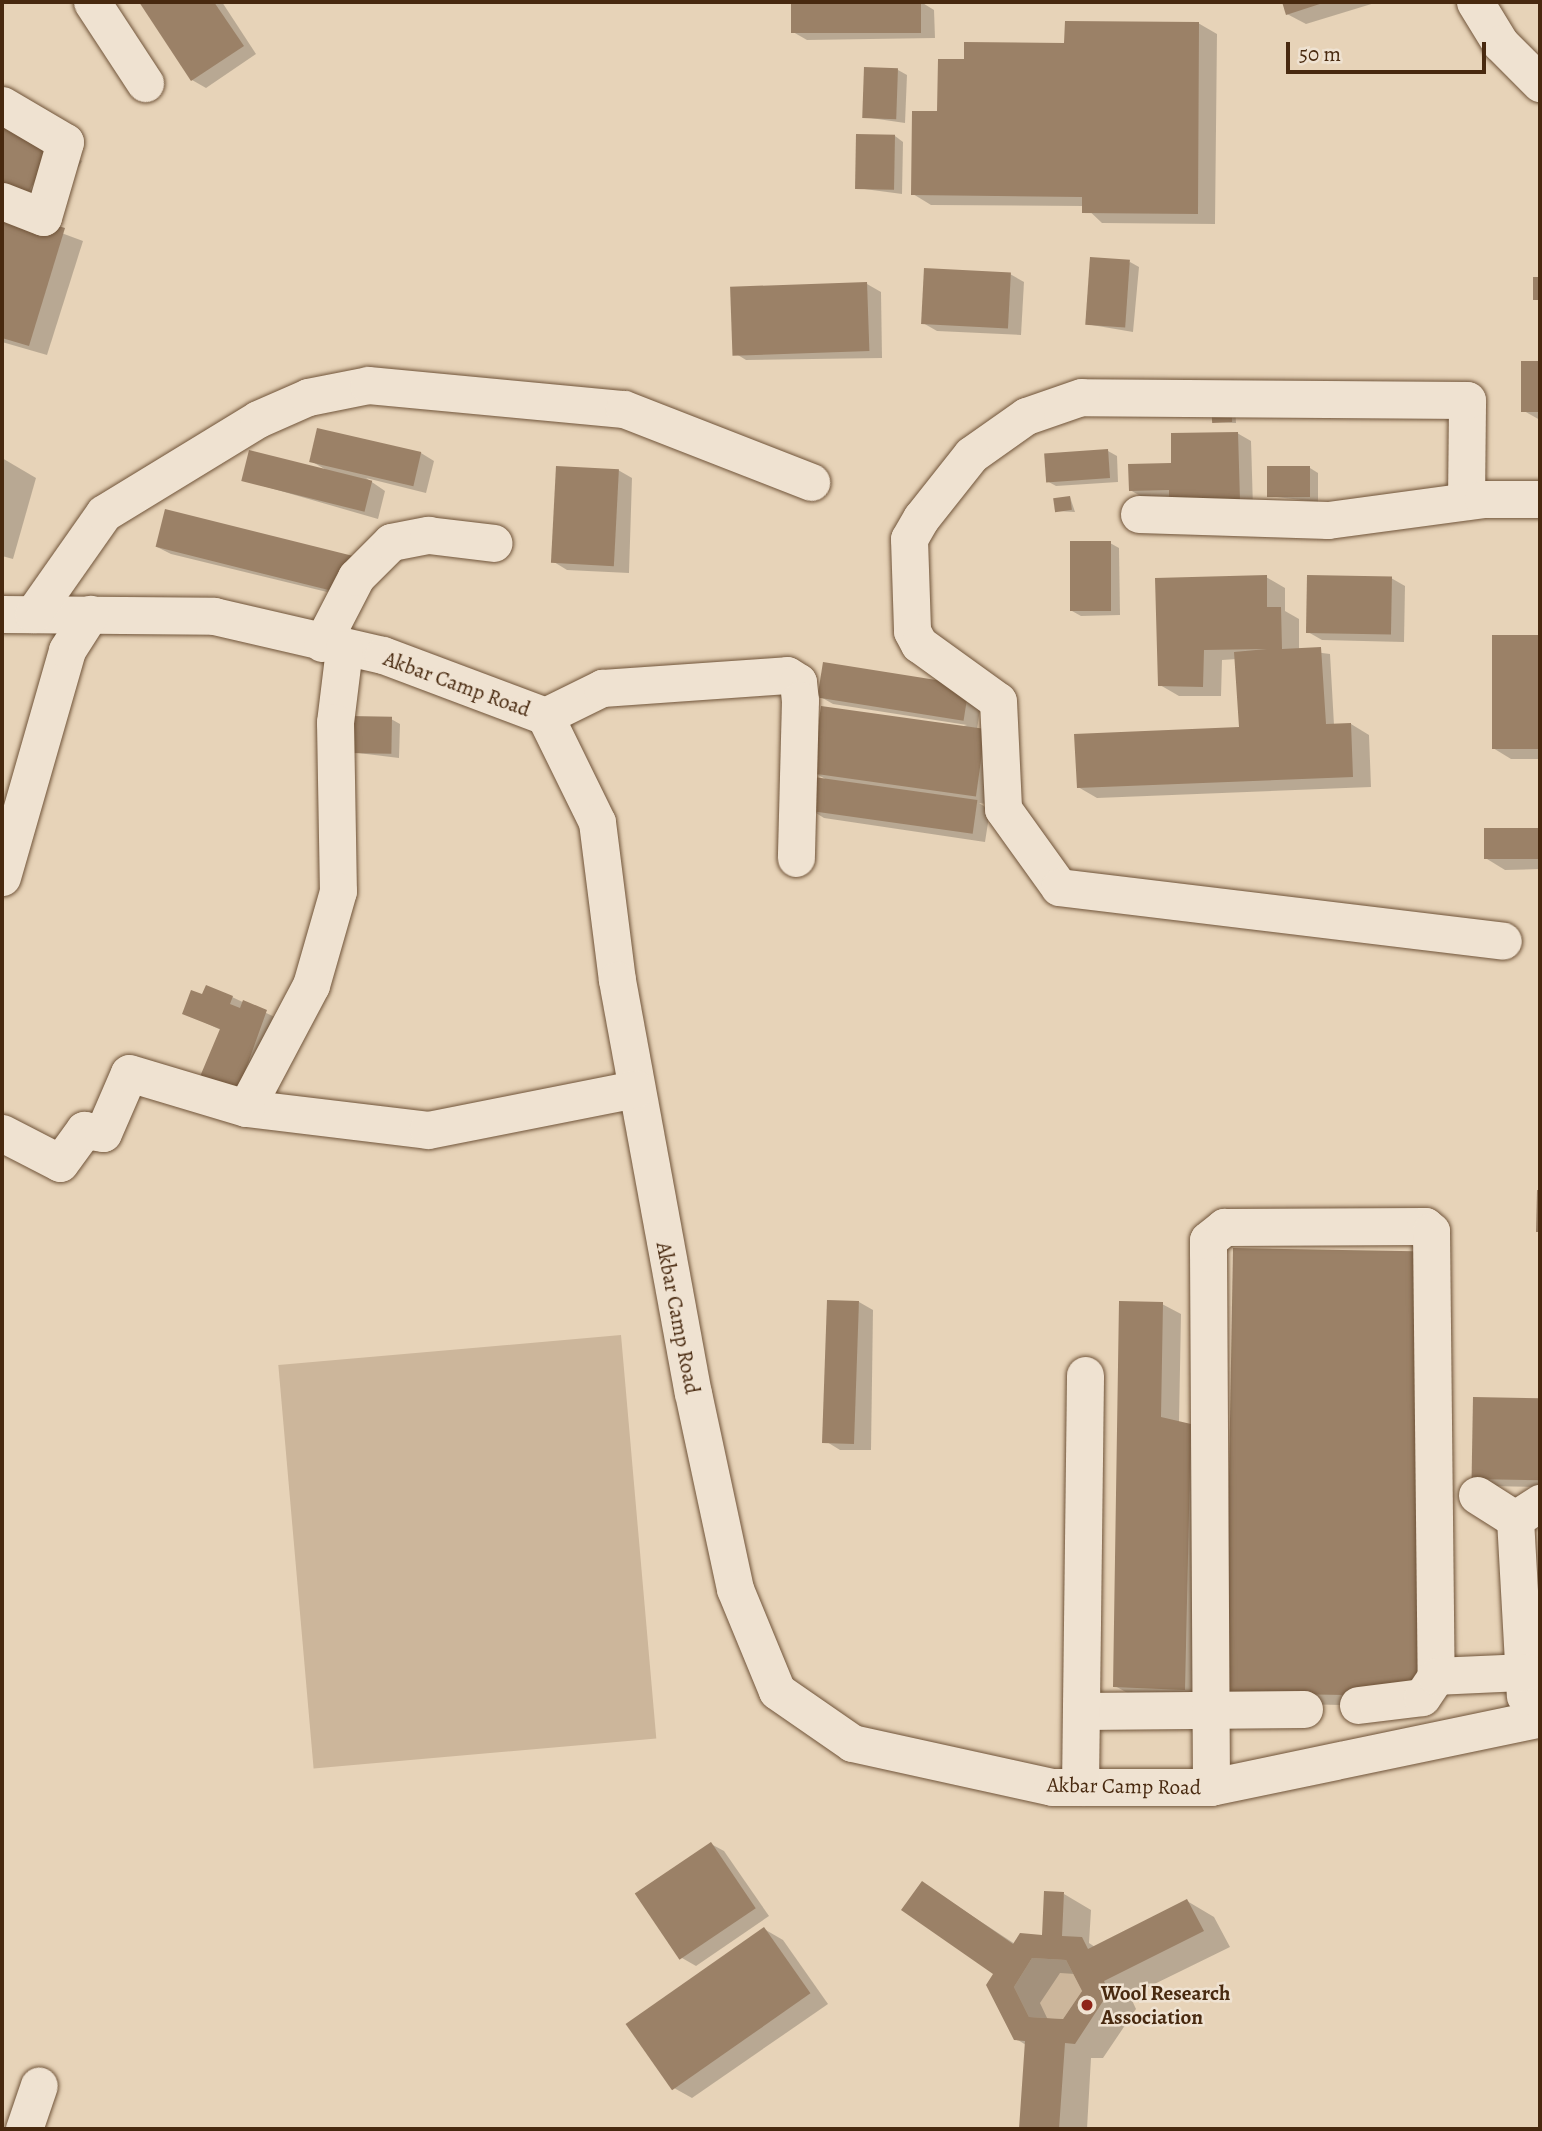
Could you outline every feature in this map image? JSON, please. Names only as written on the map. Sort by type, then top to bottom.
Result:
[{"type":"street","points":[[92,2],[145,83]]},
{"type":"street","points":[[1475,2],[1500,43],[1540,83]]},
{"type":"street","points":[[2,105],[65,142],[43,216],[2,201]]},
{"type":"street","points":[[18,614],[104,513],[258,419],[308,397],[368,385],[624,408],[811,482]]},
{"type":"street","points":[[1466,501],[1467,400],[1081,397],[1026,416],[971,455],[921,518],[909,538],[912,631],[919,644],[998,701],[1003,809],[1059,887],[1503,942]]},
{"type":"street","points":[[1139,514],[1328,520],[1466,501],[1540,499]]},
{"type":"street","points":[[246,1108],[311,985],[338,891],[333,646],[356,577],[391,542],[428,535],[494,543]]},
{"type":"street","name":"Akbar Camp Road","points":[[18,614],[214,616],[333,646],[383,655],[545,716],[597,822],[636,1089],[735,1589],[777,1691],[852,1743],[961,1772],[1080,1787],[1211,1787],[1531,1719]]},
{"type":"street","points":[[2,877],[67,650],[90,614]]},
{"type":"street","points":[[545,716],[602,688],[787,675],[798,682],[800,700],[796,858]]},
{"type":"street","points":[[2,1133],[60,1163],[84,1130],[103,1133],[129,1073],[246,1108],[428,1130],[636,1089]]},
{"type":"street","points":[[1211,1787],[1208,1240],[1224,1227],[1425,1226],[1435,1240],[1436,1676],[1422,1697],[1358,1705]]},
{"type":"street","points":[[1080,1787],[1084,1375]]},
{"type":"street","points":[[1477,1495],[1527,1511],[1525,1672],[1531,1719]]},
{"type":"street","points":[[1436,1676],[1525,1672]]},
{"type":"street","points":[[1082,1711],[1210,1712],[1304,1709]]},
{"type":"street","points":[[24,2129],[39,2085]]},
{"type":"shaded area","points":[[621,1335],[656,1738],[314,1768],[278,1365]]},
{"type":"shaded area","points":[[1032,1958],[1066,1960],[1082,1991],[1063,2019],[1029,2017],[1014,1987]]},
{"type":"building","points":[[139,2],[214,2],[244,46],[191,81]]},
{"type":"building","points":[[791,2],[921,2],[921,33],[791,33]]},
{"type":"building","points":[[1282,2],[1326,2],[1286,15]]},
{"type":"building","points":[[1065,21],[1199,22],[1198,214],[1082,213],[1082,197],[911,195],[912,111],[937,111],[938,59],[964,59],[964,42],[1064,43]]},
{"type":"building","points":[[864,67],[898,68],[896,119],[862,118]]},
{"type":"building","points":[[2,112],[57,144],[23,201],[2,189]]},
{"type":"building","points":[[856,134],[895,135],[894,190],[855,189]]},
{"type":"building","points":[[2,209],[65,228],[29,346],[2,338]]},
{"type":"building","points":[[1090,257],[1130,260],[1125,328],[1085,325]]},
{"type":"building","points":[[924,268],[1011,273],[1008,328],[921,324]]},
{"type":"building","points":[[1533,277],[1540,277],[1540,300],[1533,300]]},
{"type":"building","points":[[867,282],[869,351],[732,356],[730,287]]},
{"type":"building","points":[[1521,361],[1540,361],[1540,412],[1521,412]]},
{"type":"building","points":[[1231,400],[1232,422],[1212,423],[1211,401]]},
{"type":"building","points":[[317,428],[421,452],[413,486],[309,462]]},
{"type":"building","points":[[1238,432],[1240,501],[1169,503],[1169,490],[1129,491],[1128,464],[1171,463],[1171,433]]},
{"type":"building","points":[[1108,449],[1110,478],[1046,482],[1044,453]]},
{"type":"building","points":[[249,450],[372,481],[364,512],[241,481]]},
{"type":"building","points":[[556,466],[619,469],[614,566],[551,563]]},
{"type":"building","points":[[1267,466],[1310,466],[1310,497],[1267,497]]},
{"type":"building","points":[[1070,496],[1072,510],[1055,512],[1053,498]]},
{"type":"building","points":[[165,509],[355,556],[346,594],[156,547]]},
{"type":"building","points":[[1070,541],[1111,541],[1111,611],[1070,611]]},
{"type":"building","points":[[1267,575],[1267,607],[1281,607],[1282,649],[1321,647],[1326,724],[1351,723],[1353,777],[1077,788],[1074,734],[1239,727],[1234,652],[1267,649],[1204,650],[1203,687],[1158,686],[1155,578]]},
{"type":"building","points":[[1307,575],[1392,576],[1391,634],[1306,633]]},
{"type":"building","points":[[1492,635],[1540,635],[1540,749],[1492,749]]},
{"type":"building","points":[[823,662],[969,685],[964,721],[817,698]]},
{"type":"building","points":[[821,706],[985,729],[976,796],[812,773]]},
{"type":"building","points":[[349,716],[392,717],[391,754],[348,753]]},
{"type":"building","points":[[814,777],[977,800],[973,834],[809,811]]},
{"type":"building","points":[[1484,828],[1540,828],[1540,859],[1484,859]]},
{"type":"building","points":[[206,985],[233,996],[230,1004],[240,1008],[243,1000],[267,1010],[234,1102],[196,1086],[220,1029],[182,1014],[191,990],[202,994]]},
{"type":"building","points":[[1537,1190],[1540,1190],[1540,1232],[1536,1232]]},
{"type":"building","points":[[1233,1248],[1429,1251],[1421,1696],[1225,1693]]},
{"type":"building","points":[[827,1300],[859,1301],[854,1444],[822,1443]]},
{"type":"building","points":[[1119,1301],[1163,1302],[1161,1417],[1191,1424],[1185,1690],[1113,1687]]},
{"type":"building","points":[[1473,1397],[1540,1398],[1539,1480],[1472,1479]]},
{"type":"building","points":[[711,1842],[756,1908],[679,1960],[635,1893]]},
{"type":"building","name":"Wool Research Association","points":[[922,1881],[1013,1944],[1020,1933],[1042,1935],[1044,1891],[1064,1892],[1062,1936],[1082,1937],[1088,1949],[1187,1899],[1204,1931],[1104,1981],[1109,1992],[1075,2044],[1065,2043],[1059,2129],[1019,2129],[1025,2041],[1014,2040],[986,1985],[993,1974],[901,1910]],"holes":[[[1032,1958],[1066,1960],[1082,1991],[1063,2019],[1029,2017],[1014,1987]]]},
{"type":"building","points":[[764,1927],[810,1993],[672,2090],[626,2024]]},
{"type":"place","name":"Wool Research Association","points":[[1087,2005]]}]
